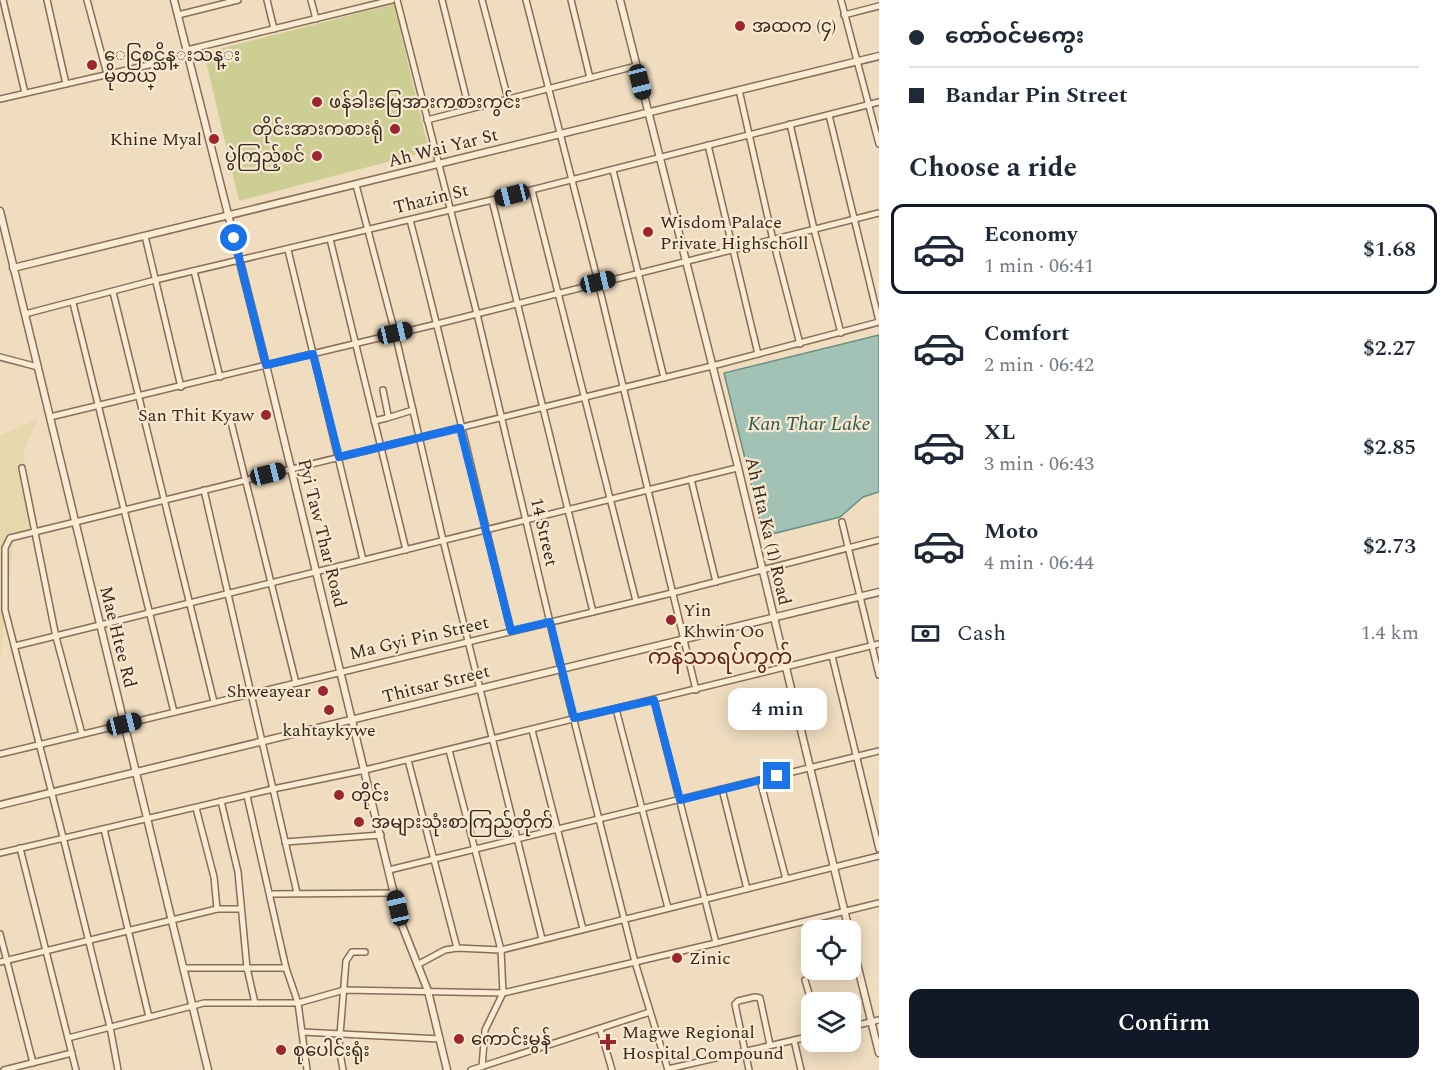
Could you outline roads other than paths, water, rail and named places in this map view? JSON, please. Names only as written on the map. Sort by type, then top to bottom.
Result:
[{"type":"street","points":[[3,0],[25,93]]},
{"type":"street","points":[[47,0],[66,84]]},
{"type":"street","points":[[87,0],[107,74]]},
{"type":"street","name":"Pyi Taw Thar Road","points":[[174,0],[266,365],[394,893],[402,922],[428,991],[447,1070]]},
{"type":"street","points":[[178,15],[238,0]]},
{"type":"street","points":[[267,0],[274,29]]},
{"type":"street","points":[[311,0],[316,19]]},
{"type":"street","points":[[356,0],[358,8]]},
{"type":"street","points":[[0,99],[107,74],[392,0]]},
{"type":"street","name":"14 Street","points":[[398,0],[624,919],[668,1070]]},
{"type":"street","points":[[442,0],[469,109]]},
{"type":"street","points":[[482,0],[508,99]]},
{"type":"street","points":[[526,0],[598,282],[696,690]]},
{"type":"street","points":[[571,0],[590,78]]},
{"type":"street","name":"Ah Hta Ka (1) Road","points":[[620,0],[712,366],[846,920]]},
{"type":"street","points":[[840,0],[879,144]]},
{"type":"street","points":[[844,15],[879,6]]},
{"type":"street","name":"Ah Wai Yar St","points":[[13,268],[879,56]]},
{"type":"street","points":[[428,120],[636,66]]},
{"type":"street","points":[[739,90],[773,240],[800,344]]},
{"type":"street","name":"Thazin St","points":[[25,314],[155,280],[288,250],[613,170],[879,102]]},
{"type":"street","points":[[118,1070],[110,1027],[5,610],[5,548],[10,538],[664,378],[879,322],[829,115]]},
{"type":"street","points":[[790,124],[841,333]]},
{"type":"street","points":[[708,145],[758,354]]},
{"type":"street","points":[[613,170],[664,378]]},
{"type":"street","points":[[356,185],[395,333],[443,540],[542,939]]},
{"type":"street","points":[[531,190],[636,601]]},
{"type":"street","points":[[492,200],[593,612]]},
{"type":"street","name":"Mae Htee Rd","points":[[0,211],[208,1070]]},
{"type":"street","points":[[50,417],[181,387],[879,213]]},
{"type":"street","points":[[410,220],[511,631]]},
{"type":"street","points":[[145,236],[181,387]]},
{"type":"street","points":[[330,239],[406,550]]},
{"type":"street","points":[[288,250],[363,560]]},
{"type":"street","points":[[194,271],[220,377]]},
{"type":"street","points":[[113,292],[214,702]]},
{"type":"street","points":[[73,303],[174,712]]},
{"type":"street","points":[[0,357],[38,367]]},
{"type":"street","points":[[383,390],[388,412],[387,418]]},
{"type":"street","points":[[374,421],[413,410]]},
{"type":"street","points":[[231,422],[296,683]]},
{"type":"street","points":[[22,468],[56,637],[82,734]]},
{"type":"street","points":[[15,646],[737,468]]},
{"type":"street","points":[[691,479],[716,582]]},
{"type":"street","points":[[204,490],[297,893]]},
{"type":"street","points":[[842,522],[879,675]]},
{"type":"street","name":"Ma Gyi Pin Street","points":[[0,753],[672,593],[879,540]]},
{"type":"street","name":"Thitsar Street","points":[[0,805],[879,592]]},
{"type":"street","points":[[0,853],[408,760],[879,644]]},
{"type":"street","points":[[832,656],[879,849]]},
{"type":"street","points":[[654,700],[716,943]]},
{"type":"street","points":[[616,709],[668,908]]},
{"type":"street","points":[[532,730],[583,929]]},
{"type":"street","points":[[449,750],[501,950],[503,993],[485,1030],[482,1067]]},
{"type":"street","points":[[389,870],[879,751]]},
{"type":"street","points":[[408,760],[457,948]]},
{"type":"street","points":[[760,780],[786,879]]},
{"type":"street","points":[[722,789],[747,889]]},
{"type":"street","points":[[247,796],[286,968],[298,1003],[307,1070]]},
{"type":"street","points":[[221,801],[238,872],[247,968],[255,1003]]},
{"type":"street","points":[[196,808],[214,877],[217,909]]},
{"type":"street","points":[[104,829],[149,1017]]},
{"type":"street","points":[[285,842],[381,836]]},
{"type":"street","points":[[20,848],[76,1070]]},
{"type":"street","points":[[417,965],[446,950],[457,948],[501,950],[879,856]]},
{"type":"street","points":[[270,894],[394,893]]},
{"type":"street","points":[[68,1038],[204,1002],[298,1003],[344,990],[503,993],[879,903]]},
{"type":"street","points":[[3,961],[217,909],[241,909]]},
{"type":"street","points":[[0,934],[3,961],[33,1063]]},
{"type":"street","points":[[343,1070],[339,1034],[346,961],[352,952],[365,952]]},
{"type":"street","points":[[183,968],[286,968]]},
{"type":"street","points":[[861,978],[879,1053]]},
{"type":"street","points":[[805,980],[808,992]]},
{"type":"street","points":[[749,1070],[735,1004],[738,1001],[760,998],[770,1045]]},
{"type":"street","points":[[471,1070],[650,1012]]},
{"type":"street","points":[[861,1024],[879,1020]]},
{"type":"street","points":[[600,1029],[612,1070]]},
{"type":"street","points":[[302,1032],[440,1039]]},
{"type":"street","points":[[668,1070],[801,1038]]},
{"type":"street","points":[[794,1040],[801,1070]]},
{"type":"street","points":[[4,1070],[72,1053]]},
{"type":"water","name":"Kan Thar Lake","points":[[879,335],[879,492],[863,497],[840,517],[764,536],[724,373]]},
{"type":"place","name":"အထက (၄)","points":[[740,26]]},
{"type":"place","name":"ေငြစင္သိန္းသန္း မိုတယ္","points":[[92,65]]},
{"type":"place","name":"ဖန်ခါးမြေအားကစားကွင်း","points":[[317,102]]},
{"type":"place","name":"တိုင်းအားကစားရုံ","points":[[395,129]]},
{"type":"place","name":"Khine Myal","points":[[214,139]]},
{"type":"place","name":"ပွဲကြည့်စင်","points":[[317,156]]},
{"type":"place","name":"Wisdom Palace Private Highscholl","points":[[648,232]]},
{"type":"place","name":"San Thit Kyaw","points":[[266,415]]},
{"type":"place","name":"Yin Khwin Oo","points":[[671,620]]},
{"type":"place","name":"Shweayear","points":[[323,691]]},
{"type":"place","name":"kahtaykywe","points":[[329,710]]},
{"type":"place","name":"တိုင်း","points":[[339,795]]},
{"type":"place","name":"အများသုံးစာကြည့်တိုက်","points":[[359,822]]},
{"type":"place","name":"Zinic","points":[[677,958]]},
{"type":"place","name":"ကောင်းမွန်","points":[[459,1039]]},
{"type":"place","name":"Magwe Regional Hospital Compound","points":[[608,1042]]},
{"type":"place","name":"စုပေါင်းရုံး","points":[[281,1050]]},
{"type":"district","name":"ကန်သာရပ်ကွက်","points":[[720,658]]}]
